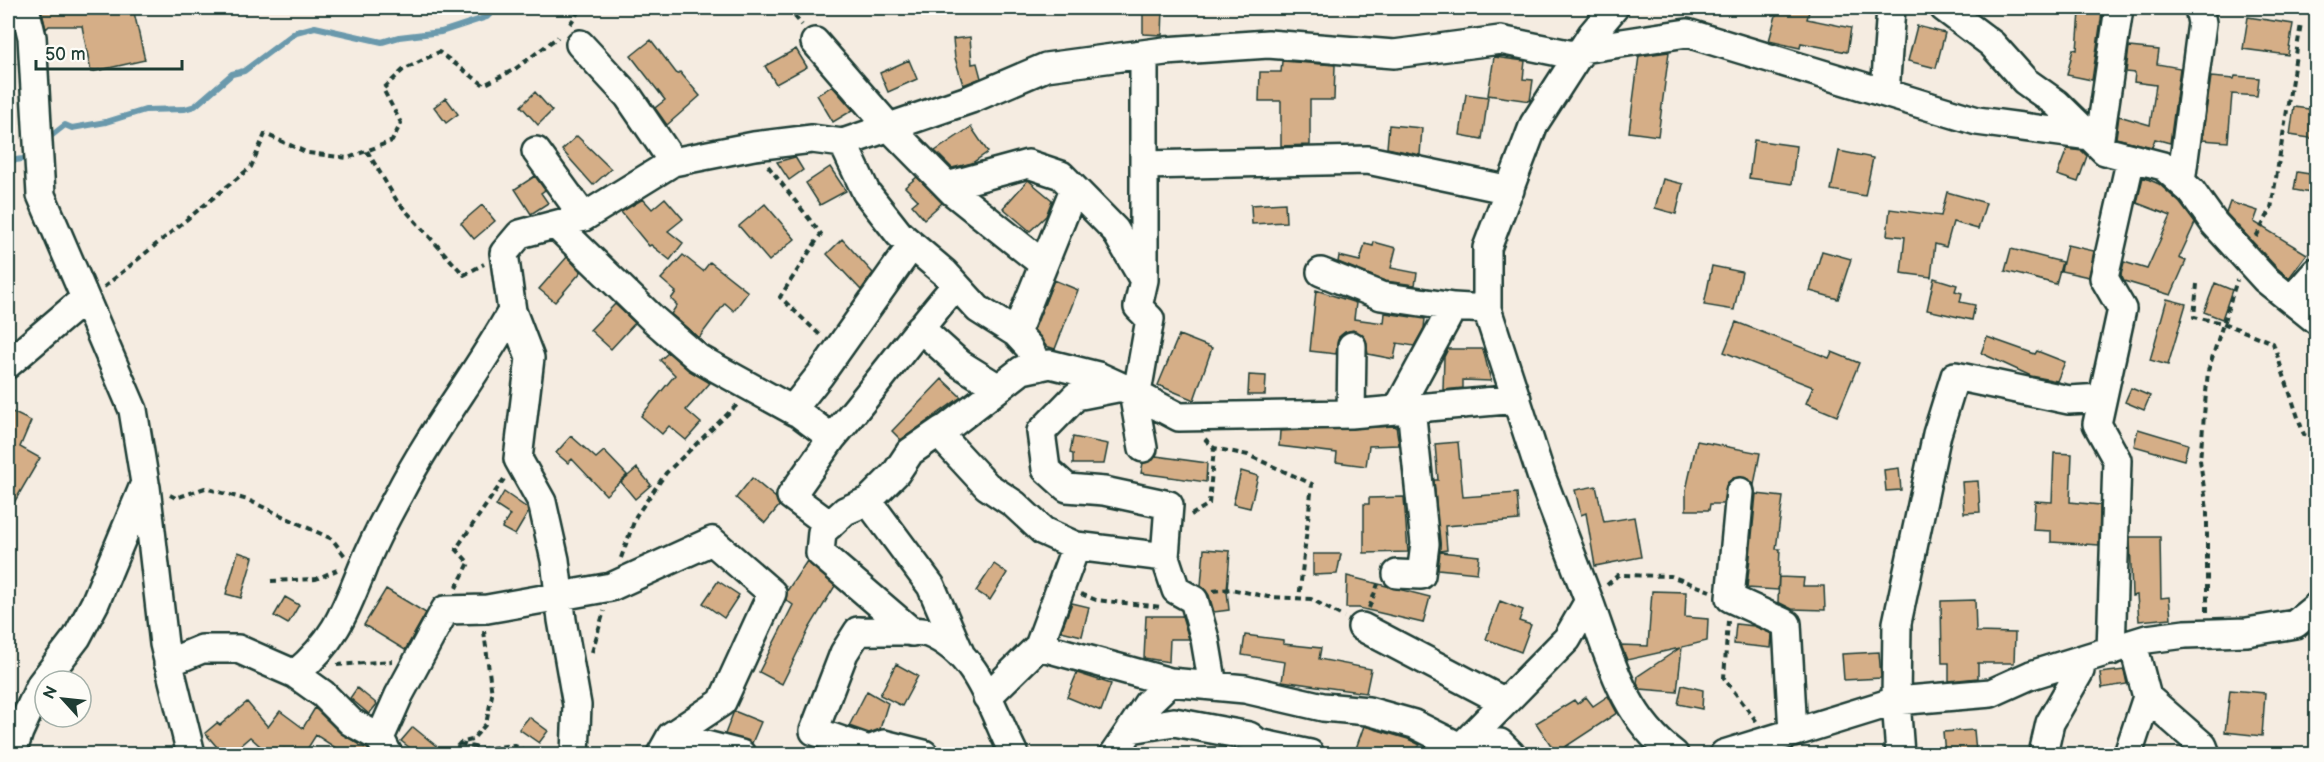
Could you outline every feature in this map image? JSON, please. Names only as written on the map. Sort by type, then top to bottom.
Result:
[{"type":"street","points":[[25,8],[32,37],[41,195],[85,303],[96,319],[133,410],[145,483],[164,644],[191,754]]},
{"type":"street","points":[[1614,8],[1580,52],[1534,124],[1487,248],[1487,309],[1542,478],[1625,701],[1661,745],[1674,754]]},
{"type":"street","points":[[1886,93],[1891,8]]},
{"type":"street","points":[[1944,8],[1992,44],[2025,81],[2056,103],[2105,151],[2163,166],[2181,182],[2265,279],[2316,320]]},
{"type":"street","points":[[2094,140],[2119,8]]},
{"type":"street","points":[[2181,182],[2202,24],[2199,8]]},
{"type":"street","points":[[575,754],[577,705],[555,560],[542,502],[518,459],[530,358],[512,311],[504,253],[520,234],[584,217],[673,162],[754,146],[812,139],[843,143],[970,99],[1046,67],[1144,54],[1268,44],[1394,54],[1500,40],[1580,52],[1687,33],[1977,121],[2094,140]]},
{"type":"street","points":[[815,42],[888,126],[947,186],[1043,264]]},
{"type":"street","points":[[580,45],[628,96],[673,162]]},
{"type":"street","points":[[1143,448],[1129,392],[1150,319],[1138,307],[1144,280],[1144,54]]},
{"type":"street","points":[[843,143],[866,192],[899,234],[956,285],[978,309],[1016,333],[1029,347],[1038,367]]},
{"type":"street","points":[[536,151],[584,217]]},
{"type":"street","points":[[2131,158],[2104,278],[2122,309],[2097,424],[2117,460],[2122,647],[2147,697],[2204,746],[2206,754]]},
{"type":"street","points":[[1144,165],[1368,160],[1510,190]]},
{"type":"street","points":[[947,186],[1028,164],[1061,175],[1115,230],[1144,280]]},
{"type":"street","points":[[1016,333],[1074,189]]},
{"type":"street","points":[[556,225],[653,319],[698,358],[796,412],[832,438]]},
{"type":"street","points":[[796,412],[793,409],[912,245]]},
{"type":"street","points":[[1321,272],[1381,296],[1453,307],[1487,309]]},
{"type":"street","points":[[2291,300],[2316,272]]},
{"type":"street","points":[[830,525],[791,496],[832,438],[956,285]]},
{"type":"street","points":[[8,364],[76,306],[85,303]]},
{"type":"street","points":[[1397,574],[1421,575],[1425,544],[1405,408],[1453,307]]},
{"type":"street","points":[[295,674],[322,658],[348,610],[359,562],[452,404],[490,350],[512,311]]},
{"type":"street","points":[[920,328],[960,363],[997,387]]},
{"type":"street","points":[[1351,414],[1352,346]]},
{"type":"street","points":[[912,632],[820,553],[822,532],[845,511],[868,501],[896,473],[910,452],[972,410],[997,387],[1022,370],[1050,364],[1098,376],[1179,417],[1351,414],[1517,399]]},
{"type":"street","points":[[1900,754],[1896,700],[1897,623],[1937,434],[1955,376],[2069,400],[2102,398]]},
{"type":"street","points":[[1129,392],[1076,396],[1041,432],[1046,470],[1067,488],[1104,491],[1169,505],[1165,557],[1176,590],[1194,600],[1205,639],[1213,686]]},
{"type":"street","points":[[942,430],[939,434],[987,486],[1014,504],[1043,531],[1076,546],[1165,557]]},
{"type":"street","points":[[12,754],[19,732],[42,684],[76,637],[95,603],[145,483]]},
{"type":"street","points":[[1740,492],[1730,598],[1787,624],[1782,737]]},
{"type":"street","points":[[868,501],[931,586],[960,653],[979,676],[1014,754]]},
{"type":"street","points":[[168,663],[202,650],[238,649],[295,674],[331,702],[351,722],[384,746],[399,694],[419,658],[457,610],[559,598],[611,587],[712,541],[772,593],[722,702],[666,745]]},
{"type":"street","points":[[987,697],[1039,646],[1076,546]]},
{"type":"street","points":[[1456,751],[1567,639],[1588,601]]},
{"type":"street","points":[[1724,754],[1896,700],[1991,693],[2031,675],[2122,647],[2166,637],[2247,632],[2295,624],[2316,607]]},
{"type":"street","points":[[1362,627],[1504,702]]},
{"type":"street","points":[[924,754],[885,744],[869,750],[814,731],[843,653],[858,631],[926,632],[960,653]]},
{"type":"street","points":[[1039,646],[1170,682],[1245,689],[1323,707],[1368,711],[1414,724],[1456,751],[1500,743],[1511,754]]},
{"type":"street","points":[[322,658],[331,702]]},
{"type":"street","points":[[2043,754],[2050,723],[2080,671],[2080,660]]},
{"type":"street","points":[[1114,754],[1148,703],[1170,682]]},
{"type":"street","points":[[2128,754],[2147,697]]},
{"type":"street","points":[[1131,729],[1174,722],[1249,736],[1258,743],[1310,754]]},
{"type":"street","points":[[666,745],[741,754]]},
{"type":"path","points":[[85,303],[250,167],[265,134],[308,153],[348,158],[367,151],[392,141],[401,123],[383,88],[404,70],[439,52],[484,85],[515,69],[564,32],[581,8]]},
{"type":"path","points":[[2207,633],[2206,510],[2200,459],[2208,371],[2245,256],[2271,209],[2301,24]]},
{"type":"path","points":[[754,146],[820,234],[780,297],[837,350]]},
{"type":"path","points":[[367,151],[397,201],[464,275],[504,253]]},
{"type":"path","points":[[2197,284],[2194,317],[2223,323],[2273,343],[2304,435],[2316,437]]},
{"type":"path","points":[[589,662],[611,587],[636,516],[666,473],[754,389]]},
{"type":"path","points":[[1179,417],[1214,448],[1248,455],[1312,484],[1299,599]]},
{"type":"path","points":[[1167,529],[1209,504],[1214,448]]},
{"type":"path","points":[[450,754],[460,743],[472,740],[486,724],[492,695],[485,634],[480,618],[457,610],[470,563],[456,549],[518,459]]},
{"type":"path","points":[[145,483],[176,498],[205,488],[248,500],[332,539],[359,562],[316,579],[271,581]]},
{"type":"path","points":[[1061,586],[1096,600],[1155,608],[1194,600],[1202,591],[1231,590],[1268,597],[1311,600],[1362,627],[1379,581],[1397,574]]},
{"type":"path","points":[[1588,601],[1618,575],[1671,576],[1730,598],[1724,678],[1782,737]]},
{"type":"path","points":[[322,658],[419,658]]},
{"type":"path","points":[[460,743],[483,749],[513,745],[534,754]]},
{"type":"building","points":[[133,8],[145,60],[91,72],[82,26],[49,26],[46,29],[41,9]]},
{"type":"building","points":[[1143,8],[1163,8],[1162,35],[1143,34]]},
{"type":"building","points":[[1778,8],[1810,8],[1807,19],[1851,28],[1847,52],[1801,43],[1800,48],[1769,41]]},
{"type":"building","points":[[2080,12],[2102,13],[2092,80],[2067,75],[2073,49],[2077,50]]},
{"type":"building","points":[[2248,17],[2293,24],[2288,55],[2243,49]]},
{"type":"building","points":[[1917,26],[1945,33],[1936,68],[1908,61]]},
{"type":"building","points":[[970,37],[972,64],[977,63],[981,78],[963,85],[955,58],[953,39]]},
{"type":"building","points":[[651,40],[677,74],[680,72],[700,96],[667,125],[655,108],[665,100],[631,56]]},
{"type":"building","points":[[2129,47],[2159,50],[2157,64],[2180,68],[2170,143],[2155,139],[2152,147],[2116,138],[2119,116],[2150,125],[2156,85],[2134,82],[2135,73],[2126,72]]},
{"type":"building","points":[[796,49],[807,67],[776,84],[765,66]]},
{"type":"building","points":[[1669,52],[1658,136],[1629,132],[1639,56]]},
{"type":"building","points":[[1494,57],[1525,61],[1523,79],[1533,80],[1530,101],[1488,95]]},
{"type":"building","points":[[909,60],[917,79],[888,92],[880,73]]},
{"type":"building","points":[[1282,61],[1335,65],[1334,100],[1310,100],[1310,145],[1281,146],[1281,101],[1259,101],[1260,72],[1281,72]]},
{"type":"building","points":[[2235,76],[2259,78],[2257,96],[2232,94],[2228,142],[2202,140],[2211,77],[2234,79]]},
{"type":"building","points":[[832,86],[853,110],[833,122],[817,95]]},
{"type":"building","points":[[535,92],[552,111],[538,125],[521,106]]},
{"type":"building","points":[[1466,94],[1488,97],[1482,139],[1460,135]]},
{"type":"building","points":[[446,98],[458,114],[446,123],[434,107]]},
{"type":"building","points":[[2294,107],[2316,110],[2316,139],[2290,135]]},
{"type":"building","points":[[1389,125],[1422,128],[1420,155],[1387,148]]},
{"type":"building","points":[[971,127],[988,152],[972,163],[952,168],[935,151]]},
{"type":"building","points":[[577,136],[611,169],[593,185],[562,150]]},
{"type":"building","points":[[1754,140],[1796,146],[1792,184],[1749,178]]},
{"type":"building","points":[[2067,149],[2082,151],[2087,156],[2078,182],[2057,175]]},
{"type":"building","points":[[1839,151],[1873,158],[1865,196],[1831,190]]},
{"type":"building","points":[[795,157],[803,170],[789,180],[777,162]]},
{"type":"building","points":[[830,167],[846,191],[820,205],[806,183]]},
{"type":"building","points":[[2297,172],[2316,175],[2316,194],[2294,190]]},
{"type":"building","points":[[535,176],[545,190],[541,193],[548,203],[531,214],[515,189]]},
{"type":"building","points":[[917,177],[942,203],[924,219],[912,205],[918,200],[905,187]]},
{"type":"building","points":[[2143,177],[2159,184],[2180,203],[2195,223],[2179,258],[2186,261],[2171,295],[2124,281],[2121,275],[2124,262],[2147,269],[2171,216],[2137,203]]},
{"type":"building","points":[[1663,179],[1683,184],[1676,214],[1655,208]]},
{"type":"building","points":[[1028,180],[1052,200],[1046,216],[1030,231],[1003,208]]},
{"type":"building","points":[[1947,192],[1986,203],[1978,229],[1953,222],[1946,247],[1935,244],[1931,277],[1901,273],[1905,237],[1887,235],[1890,209],[1941,216]]},
{"type":"building","points":[[665,198],[683,219],[668,231],[683,243],[670,260],[651,245],[649,246],[621,212],[643,199],[652,209]]},
{"type":"building","points":[[2230,202],[2258,211],[2254,222],[2307,254],[2289,278],[2226,213]]},
{"type":"building","points":[[1285,203],[1286,222],[1252,224],[1251,205]]},
{"type":"building","points":[[765,204],[795,239],[769,261],[739,226]]},
{"type":"building","points":[[482,205],[495,221],[474,239],[461,223]]},
{"type":"building","points":[[842,239],[873,273],[861,290],[827,254]]},
{"type":"building","points":[[1374,242],[1396,248],[1391,268],[1417,273],[1415,285],[1385,281],[1338,262],[1339,256],[1360,261],[1365,244],[1373,246]]},
{"type":"building","points":[[2067,245],[2094,251],[2089,277],[2061,271]]},
{"type":"building","points":[[2011,249],[2062,262],[2056,284],[2005,271]]},
{"type":"building","points":[[1822,251],[1851,259],[1838,299],[1810,291]]},
{"type":"building","points":[[683,255],[703,271],[710,262],[748,292],[734,311],[725,303],[699,338],[671,314],[677,305],[671,299],[676,292],[661,279]]},
{"type":"building","points":[[567,257],[581,272],[555,302],[539,289]]},
{"type":"building","points":[[1712,266],[1742,272],[1734,310],[1704,305]]},
{"type":"building","points":[[1934,278],[1957,285],[1955,291],[1962,293],[1960,302],[1975,305],[1972,320],[1927,310]]},
{"type":"building","points":[[1054,280],[1078,290],[1055,349],[1046,346],[1034,330]]},
{"type":"building","points":[[2215,283],[2232,290],[2222,319],[2204,312]]},
{"type":"building","points":[[1316,290],[1356,303],[1354,319],[1384,323],[1385,313],[1425,319],[1424,328],[1414,346],[1397,343],[1394,359],[1368,354],[1365,338],[1353,330],[1339,337],[1336,354],[1310,351]]},
{"type":"building","points":[[2167,299],[2186,304],[2168,365],[2150,360]]},
{"type":"building","points":[[615,304],[635,323],[611,349],[590,330]]},
{"type":"building","points":[[1736,322],[1829,358],[1832,352],[1859,363],[1837,416],[1806,403],[1813,387],[1724,352]]},
{"type":"building","points":[[1179,335],[1212,348],[1194,400],[1158,385]]},
{"type":"building","points":[[1987,337],[2035,354],[2037,351],[2065,362],[2057,381],[2031,376],[1981,353]]},
{"type":"building","points":[[653,339],[688,370],[710,383],[686,410],[701,423],[686,440],[669,426],[662,434],[641,416],[675,375],[660,360],[668,353]]},
{"type":"building","points":[[1448,349],[1483,349],[1491,381],[1463,380],[1463,388],[1443,390],[1444,357]]},
{"type":"building","points":[[1249,375],[1266,376],[1265,395],[1248,395]]},
{"type":"building","points":[[942,379],[961,397],[901,440],[892,431]]},
{"type":"building","points":[[2131,388],[2150,396],[2144,410],[2125,402]]},
{"type":"building","points":[[8,410],[31,421],[20,447],[40,458],[8,513]]},
{"type":"building","points":[[1396,426],[1399,445],[1369,446],[1366,466],[1336,462],[1337,453],[1279,446],[1280,431]]},
{"type":"building","points":[[2138,429],[2188,444],[2184,460],[2134,446]]},
{"type":"building","points":[[571,436],[596,458],[604,451],[627,475],[606,495],[572,459],[568,463],[556,453]]},
{"type":"building","points":[[1073,437],[1108,444],[1104,464],[1073,464],[1073,454],[1070,453]]},
{"type":"building","points":[[1697,441],[1760,453],[1754,485],[1749,479],[1734,478],[1727,483],[1723,504],[1710,504],[1709,510],[1686,510],[1686,490]]},
{"type":"building","points":[[1458,442],[1463,497],[1517,493],[1519,520],[1445,526],[1447,550],[1440,551],[1434,480],[1438,480],[1435,444]]},
{"type":"building","points":[[2054,453],[2072,454],[2070,502],[2100,505],[2099,545],[2051,542],[2051,531],[2033,530],[2035,501],[2052,502]]},
{"type":"building","points":[[1156,456],[1207,463],[1206,482],[1141,473],[1143,463],[1153,460]]},
{"type":"building","points":[[637,468],[651,485],[635,499],[621,482]]},
{"type":"building","points":[[1899,468],[1901,490],[1886,491],[1884,470]]},
{"type":"building","points":[[1241,471],[1258,476],[1250,508],[1233,504]]},
{"type":"building","points":[[752,478],[776,498],[779,506],[765,523],[736,498]]},
{"type":"building","points":[[1978,481],[1980,512],[1964,513],[1962,482]]},
{"type":"building","points":[[1596,486],[1604,522],[1634,517],[1641,557],[1595,566],[1586,513],[1581,515],[1575,490]]},
{"type":"building","points":[[504,492],[527,508],[528,513],[515,535],[502,528],[510,515],[496,506]]},
{"type":"building","points":[[1756,494],[1783,497],[1776,549],[1780,549],[1778,590],[1747,588]]},
{"type":"building","points":[[1404,497],[1408,552],[1364,553],[1364,504],[1369,504],[1369,498]]},
{"type":"building","points":[[2130,537],[2160,537],[2161,598],[2169,597],[2171,618],[2139,621],[2137,595],[2132,596]]},
{"type":"building","points":[[1204,549],[1230,551],[1227,591],[1229,610],[1214,612],[1209,595],[1201,586]]},
{"type":"building","points":[[238,552],[253,557],[241,598],[226,594]]},
{"type":"building","points":[[1440,552],[1479,556],[1477,573],[1438,569]]},
{"type":"building","points":[[1313,554],[1341,554],[1337,574],[1313,575]]},
{"type":"building","points":[[807,561],[835,586],[810,627],[782,684],[759,672],[793,605],[786,600],[787,591]]},
{"type":"building","points":[[994,564],[1007,573],[990,600],[976,591]]},
{"type":"building","points":[[1347,576],[1430,597],[1423,623],[1359,608],[1346,608]]},
{"type":"building","points":[[1779,577],[1804,578],[1803,586],[1824,586],[1825,610],[1792,609],[1778,602]]},
{"type":"building","points":[[718,581],[739,595],[724,618],[703,603]]},
{"type":"building","points":[[386,589],[426,613],[405,650],[364,625]]},
{"type":"building","points":[[1652,591],[1686,592],[1685,617],[1708,619],[1707,641],[1682,647],[1677,692],[1640,689],[1637,683],[1638,676],[1680,648],[1627,660],[1621,645],[1648,646]]},
{"type":"building","points":[[285,597],[299,605],[288,624],[274,616]]},
{"type":"building","points":[[1975,600],[1976,632],[2015,633],[2014,663],[1978,663],[1978,678],[1949,681],[1949,663],[1942,663],[1941,601]]},
{"type":"building","points":[[1500,601],[1523,610],[1519,621],[1531,625],[1521,652],[1486,639]]},
{"type":"building","points":[[1072,603],[1089,607],[1082,636],[1061,631]]},
{"type":"building","points":[[1146,616],[1182,616],[1189,639],[1170,639],[1169,662],[1144,658]]},
{"type":"building","points":[[1736,624],[1754,626],[1772,634],[1771,648],[1734,644]]},
{"type":"building","points":[[1245,635],[1283,640],[1283,644],[1321,648],[1319,659],[1371,669],[1366,693],[1282,681],[1285,662],[1242,655]]},
{"type":"building","points":[[1879,652],[1881,678],[1844,680],[1842,654]]},
{"type":"building","points":[[896,664],[918,676],[902,706],[880,695]]},
{"type":"building","points":[[2124,670],[2127,684],[2102,688],[2100,673]]},
{"type":"building","points":[[1077,673],[1111,684],[1101,711],[1067,697]]},
{"type":"building","points":[[1682,685],[1703,690],[1702,709],[1678,704]]},
{"type":"building","points":[[357,688],[377,704],[369,714],[350,698]]},
{"type":"building","points":[[2230,690],[2265,693],[2262,736],[2225,732]]},
{"type":"building","points":[[867,691],[888,703],[880,729],[869,733],[849,726]]},
{"type":"building","points":[[1608,696],[1617,713],[1556,753],[1536,723],[1574,700],[1577,704],[1586,697],[1593,706]]},
{"type":"building","points":[[247,702],[268,727],[280,711],[303,728],[315,708],[340,733],[368,749],[371,754],[345,754],[316,735],[304,754],[293,754],[284,749],[278,754],[269,754],[250,737],[230,754],[223,754],[205,733],[217,723],[220,725]]},
{"type":"building","points":[[734,711],[761,722],[752,743],[725,734]]},
{"type":"building","points":[[529,717],[548,731],[539,743],[519,729]]},
{"type":"building","points":[[1364,726],[1408,739],[1420,745],[1413,754],[1354,754]]},
{"type":"building","points":[[413,727],[446,754],[418,754],[401,741]]},
{"type":"building","points":[[1974,730],[1976,752],[1945,754],[1943,732]]},
{"type":"waterway","points":[[46,140],[65,125],[72,128],[106,122],[145,110],[185,109],[195,106],[232,74],[244,71],[296,32],[315,27],[382,42],[399,37],[441,32],[487,17],[496,8]]},
{"type":"waterway","points":[[8,161],[23,159],[30,155]]}]
